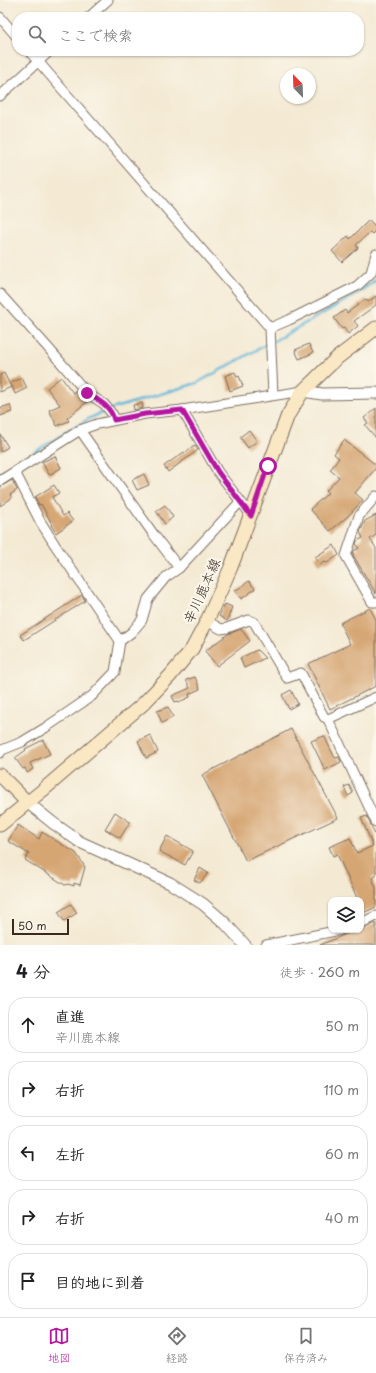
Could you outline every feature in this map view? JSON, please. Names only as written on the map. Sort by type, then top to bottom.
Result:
[{"type":"main road","name":"辛川鹿本線","points":[[0,825],[143,704],[192,650],[207,621],[231,566],[288,416],[303,391],[337,358],[376,328]]},
{"type":"main road","points":[[0,775],[27,802]]},
{"type":"street","points":[[95,12],[108,0]]},
{"type":"street","points":[[0,17],[12,31]]},
{"type":"street","points":[[33,56],[270,328],[273,395]]},
{"type":"street","points":[[0,96],[45,56]]},
{"type":"street","points":[[270,328],[357,286],[371,273],[376,254]]},
{"type":"street","points":[[0,294],[87,393],[104,404],[113,415],[114,420]]},
{"type":"street","points":[[0,481],[80,430],[97,424],[145,414],[182,410],[303,391],[322,394],[376,392]]},
{"type":"street","points":[[182,410],[218,472],[251,516]]},
{"type":"street","points":[[80,430],[179,568]]},
{"type":"street","points":[[0,753],[2,750],[22,742],[45,728],[92,696],[115,672],[120,641],[40,521],[15,472]]},
{"type":"street","points":[[375,604],[346,556],[360,516],[376,496]]},
{"type":"street","points":[[120,641],[132,632],[142,620],[148,599],[166,577],[179,568],[240,502]]},
{"type":"street","points":[[207,621],[221,629],[249,620],[254,622],[287,678],[301,672],[324,717],[328,719],[376,822]]},
{"type":"street","points":[[328,719],[376,697]]},
{"type":"street","points":[[27,802],[52,823],[80,842],[170,883],[203,904],[225,923],[245,945]]},
{"type":"street","points":[[364,922],[376,916]]},
{"type":"street","points":[[266,945],[328,932]]},
{"type":"building","points":[[369,220],[376,227],[376,230],[372,234],[370,232],[356,245],[358,248],[342,262],[332,251],[348,236],[350,239]]},
{"type":"building","points":[[376,296],[376,305],[354,321],[358,326],[348,334],[344,328],[342,329],[334,318],[345,310],[347,313],[366,299],[368,302]]},
{"type":"building","points":[[309,344],[313,353],[299,359],[295,350]]},
{"type":"building","points":[[235,372],[237,377],[239,376],[243,386],[230,391],[225,376]]},
{"type":"building","points":[[4,373],[11,387],[0,392],[0,375]]},
{"type":"building","points":[[61,377],[73,393],[76,390],[88,401],[67,418],[69,421],[57,426],[49,410],[60,405],[47,388]]},
{"type":"building","points":[[22,378],[27,388],[15,394],[11,383]]},
{"type":"building","points":[[142,403],[143,408],[134,410],[133,405]]},
{"type":"building","points":[[10,405],[12,412],[0,416],[0,408]]},
{"type":"building","points":[[376,408],[376,438],[365,425],[368,423],[364,418]]},
{"type":"building","points":[[249,430],[257,441],[248,448],[240,437]]},
{"type":"building","points":[[0,434],[8,447],[0,452]]},
{"type":"building","points":[[344,440],[376,465],[376,468],[355,493],[363,500],[347,517],[330,531],[310,509],[328,493],[326,491],[339,477],[330,470],[339,458],[334,454]]},
{"type":"building","points":[[194,445],[198,450],[168,472],[164,466],[184,452],[185,453]]},
{"type":"building","points":[[55,456],[61,468],[49,475],[42,462]]},
{"type":"building","points":[[144,474],[149,485],[137,490],[132,480]]},
{"type":"building","points":[[12,480],[17,490],[10,495],[12,498],[0,506],[0,487]]},
{"type":"building","points":[[54,485],[59,493],[52,497],[63,516],[67,513],[73,521],[56,533],[41,504],[39,505],[35,497]]},
{"type":"building","points":[[165,505],[173,517],[165,524],[156,511]]},
{"type":"building","points":[[376,515],[376,535],[370,539],[376,548],[376,594],[353,555],[354,551],[359,548],[356,544],[357,541],[363,538],[360,532],[365,521]]},
{"type":"building","points":[[334,545],[339,555],[327,563],[324,562],[320,565],[315,557]]},
{"type":"building","points":[[249,581],[255,589],[241,599],[235,591]]},
{"type":"building","points":[[82,595],[85,601],[24,640],[20,635]]},
{"type":"building","points":[[225,604],[232,607],[227,621],[219,616]]},
{"type":"building","points":[[370,608],[376,620],[376,686],[330,709],[308,664],[350,644],[340,623]]},
{"type":"building","points":[[241,629],[250,641],[217,666],[205,651],[228,634]]},
{"type":"building","points":[[257,650],[265,658],[244,668],[240,658]]},
{"type":"building","points":[[195,677],[200,689],[189,694],[190,697],[179,702],[175,702],[172,696],[190,688],[186,680]]},
{"type":"building","points":[[291,690],[298,704],[289,709],[282,695]]},
{"type":"building","points":[[168,707],[173,717],[162,723],[157,711]]},
{"type":"building","points":[[291,729],[338,818],[246,861],[202,775]]},
{"type":"building","points":[[150,735],[158,752],[146,758],[138,741]]},
{"type":"building","points":[[324,736],[335,758],[339,757],[341,762],[325,770],[311,741]]},
{"type":"building","points":[[43,740],[50,754],[30,763],[33,769],[27,773],[25,768],[23,769],[15,758],[26,750],[25,749]]},
{"type":"building","points":[[349,785],[353,793],[348,796],[344,787]]},
{"type":"building","points":[[115,812],[130,822],[120,838],[105,829]]},
{"type":"building","points":[[367,816],[376,837],[376,876],[372,878],[376,888],[376,907],[364,913],[364,897],[357,897],[337,854],[333,856],[329,847],[350,838],[357,853],[373,846],[361,818]]},
{"type":"building","points":[[18,825],[39,839],[42,832],[76,853],[85,867],[80,885],[74,883],[74,886],[68,884],[65,885],[25,860],[29,854],[8,841]]},
{"type":"building","points":[[167,836],[193,851],[185,865],[159,851]]},
{"type":"building","points":[[200,868],[208,873],[200,883],[194,880]]},
{"type":"building","points":[[71,904],[77,913],[64,921],[58,912]]},
{"type":"building","points":[[376,923],[376,945],[320,945],[349,933],[364,933],[364,929]]},
{"type":"waterway","points":[[274,341],[350,298],[376,280]]},
{"type":"waterway","points":[[0,473],[88,419],[108,410],[197,383],[269,343]]},
{"type":"route","points":[[87,393],[104,404],[113,415],[114,420],[145,414],[182,410],[218,472],[251,516],[268,466]]}]
